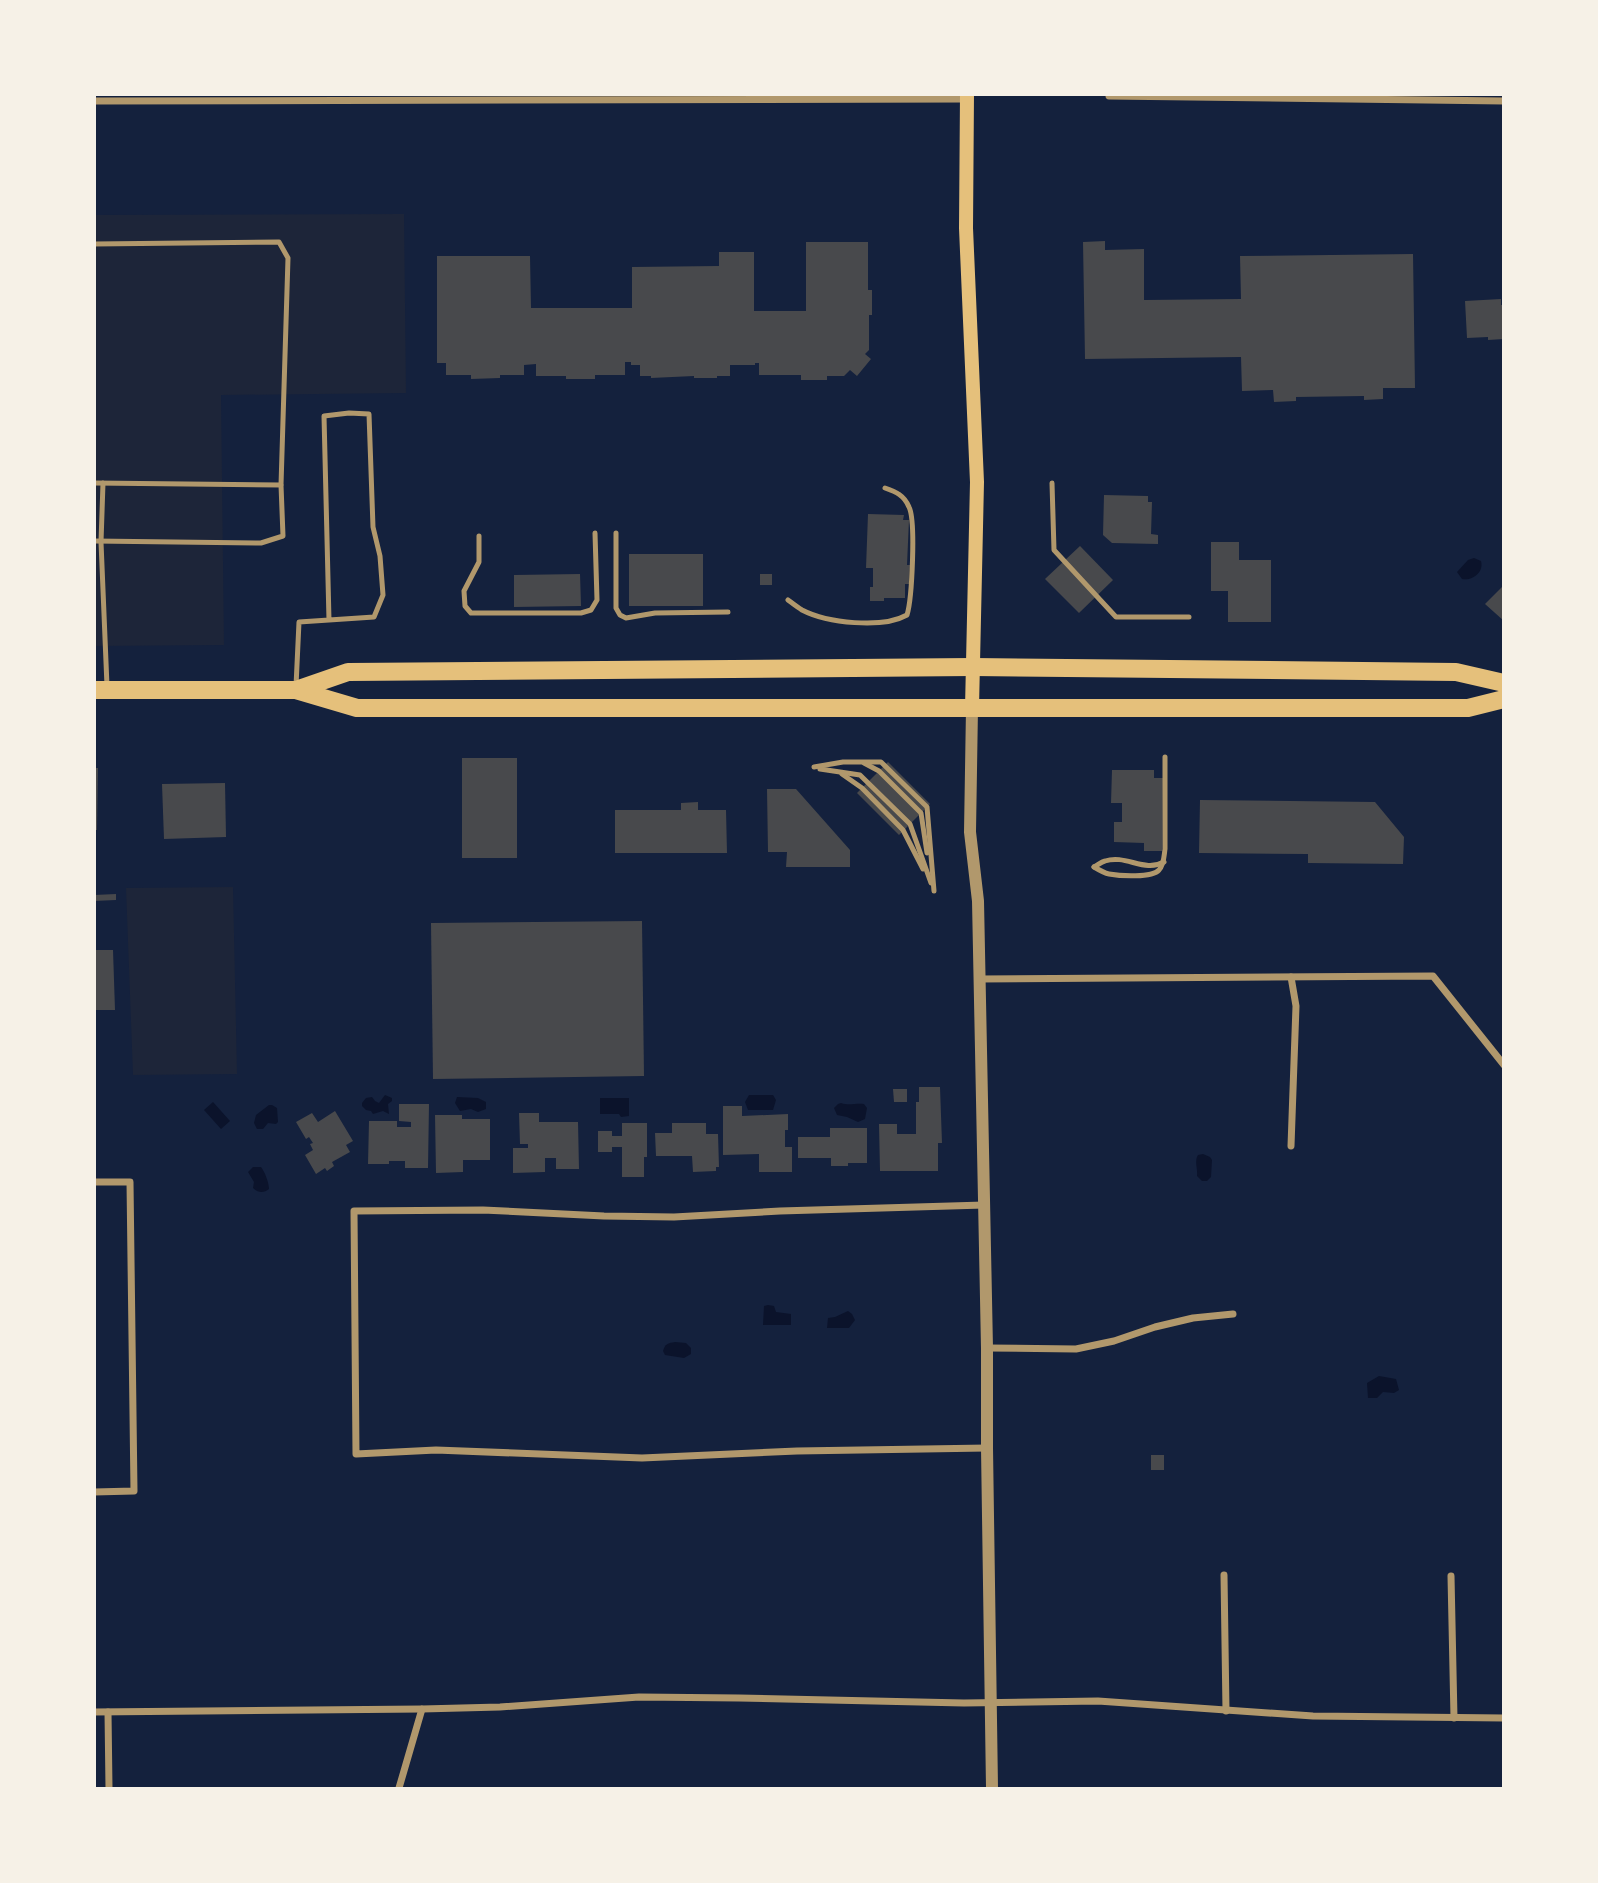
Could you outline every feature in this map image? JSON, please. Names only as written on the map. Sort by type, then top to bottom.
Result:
[{"type":"main road","points":[[967,97],[966,228],[977,482],[972,708]]},
{"type":"main road","points":[[296,690],[348,672],[973,667],[1456,672],[1503,684]]},
{"type":"main road","points":[[101,690],[296,690],[357,708],[1468,708],[1503,699]]},
{"type":"street","points":[[1109,95],[1503,101]]},
{"type":"street","points":[[94,101],[382,97],[967,97]]},
{"type":"street","points":[[972,708],[970,832],[978,901],[992,1788]]},
{"type":"street","points":[[1292,976],[1296,1006],[1292,1146]]},
{"type":"street","points":[[979,979],[1433,976],[1503,1065]]},
{"type":"street","points":[[94,1182],[130,1182],[134,1491],[94,1492]]},
{"type":"street","points":[[984,1205],[674,1217],[483,1210],[354,1211],[356,1454],[436,1450],[642,1458],[797,1451],[987,1448]]},
{"type":"street","points":[[987,1348],[1076,1349],[1193,1318],[1233,1314]]},
{"type":"street","points":[[1224,1575],[1226,1711]]},
{"type":"street","points":[[1451,1576],[1454,1717]]},
{"type":"street","points":[[94,1712],[422,1709],[639,1698],[739,1698],[964,1703],[1098,1701],[1313,1716],[1503,1718]]},
{"type":"street","points":[[399,1788],[422,1709]]},
{"type":"street","points":[[108,1712],[108,1788]]},
{"type":"lane","points":[[94,244],[279,242],[288,258],[281,485],[283,537],[261,543],[98,541]]},
{"type":"lane","points":[[296,690],[299,622],[329,620],[374,617],[383,595],[380,556],[373,527],[369,414],[324,416],[329,620]]},
{"type":"lane","points":[[94,483],[281,485]]},
{"type":"lane","points":[[101,690],[98,541],[103,484]]},
{"type":"lane","points":[[1052,484],[1054,550],[1116,617],[1189,617]]},
{"type":"lane","points":[[788,600],[801,609],[832,620],[888,621],[907,615],[912,569],[910,508],[898,493],[885,488]]},
{"type":"lane","points":[[479,536],[479,562],[464,591],[465,607],[471,613],[568,613],[587,612],[595,606],[596,533]]},
{"type":"lane","points":[[616,533],[616,608],[620,615],[626,618],[655,613],[728,612]]},
{"type":"lane","points":[[1164,862],[1155,867],[1133,861],[1106,860],[1094,867],[1108,874],[1147,876],[1160,869],[1164,862],[1165,757]]},
{"type":"lane","points":[[843,762],[881,762],[927,807],[934,891],[910,824],[860,775],[814,768],[843,762]]},
{"type":"shaded area","points":[[404,214],[406,393],[221,395],[224,645],[95,646],[94,215]]},
{"type":"shaded area","points":[[1474,558],[1481,561],[1481,569],[1470,579],[1462,579],[1457,572],[1468,560]]},
{"type":"shaded area","points":[[233,887],[237,1074],[133,1075],[126,888]]},
{"type":"shaded area","points":[[385,1095],[392,1098],[388,1104],[389,1114],[383,1111],[373,1114],[362,1106],[366,1098],[372,1097],[379,1103]]},
{"type":"shaded area","points":[[749,1095],[773,1095],[776,1100],[773,1110],[748,1110],[745,1102]]},
{"type":"shaded area","points":[[457,1097],[478,1098],[486,1102],[486,1109],[478,1112],[471,1109],[460,1111],[455,1103]]},
{"type":"shaded area","points":[[600,1098],[629,1098],[629,1116],[600,1114]]},
{"type":"shaded area","points":[[213,1102],[230,1121],[221,1129],[204,1110]]},
{"type":"shaded area","points":[[841,1103],[864,1104],[867,1108],[865,1119],[858,1122],[837,1115],[834,1108]]},
{"type":"shaded area","points":[[269,1105],[277,1108],[278,1122],[268,1123],[263,1129],[257,1129],[254,1123],[256,1115]]},
{"type":"shaded area","points":[[1203,1154],[1212,1160],[1211,1177],[1207,1181],[1202,1181],[1197,1176],[1197,1157]]},
{"type":"shaded area","points":[[253,1167],[261,1167],[269,1189],[259,1192],[253,1188],[254,1182],[248,1172]]},
{"type":"shaded area","points":[[764,1306],[774,1306],[776,1312],[791,1314],[791,1325],[763,1325]]},
{"type":"shaded area","points":[[848,1311],[855,1320],[849,1328],[827,1328],[828,1318]]},
{"type":"shaded area","points":[[686,1343],[691,1348],[691,1354],[684,1358],[665,1355],[663,1351],[666,1345]]},
{"type":"shaded area","points":[[1379,1376],[1396,1379],[1399,1390],[1394,1393],[1383,1392],[1377,1398],[1368,1398],[1367,1383]]},
{"type":"building","points":[[1105,241],[1105,250],[1144,249],[1144,300],[1241,299],[1240,256],[1413,254],[1415,388],[1383,388],[1383,399],[1364,400],[1364,396],[1296,397],[1296,401],[1274,402],[1273,390],[1242,391],[1241,357],[1085,359],[1083,242]]},
{"type":"building","points":[[806,242],[868,242],[868,290],[872,290],[872,315],[869,315],[869,350],[865,354],[871,359],[857,376],[850,370],[844,376],[827,376],[827,380],[801,380],[801,375],[759,375],[759,363],[755,363],[730,365],[730,376],[717,378],[651,378],[640,376],[640,365],[625,362],[625,375],[595,375],[595,379],[536,376],[536,364],[524,365],[524,375],[471,379],[471,375],[446,375],[446,363],[437,363],[437,256],[530,256],[531,308],[632,308],[632,267],[719,266],[719,252],[754,252],[754,311],[806,311]]},
{"type":"building","points":[[1501,299],[1504,339],[1467,338],[1465,301]]},
{"type":"building","points":[[1104,495],[1148,496],[1148,502],[1152,502],[1151,534],[1158,535],[1158,544],[1112,543],[1103,535]]},
{"type":"building","points":[[868,514],[904,515],[903,520],[909,520],[907,565],[910,565],[905,598],[870,601],[873,568],[866,568]]},
{"type":"building","points":[[1211,542],[1239,542],[1239,560],[1271,560],[1271,622],[1228,622],[1228,591],[1211,591]]},
{"type":"building","points":[[1080,546],[1113,580],[1079,613],[1045,579]]},
{"type":"building","points":[[629,554],[703,554],[703,606],[629,606]]},
{"type":"building","points":[[580,574],[581,606],[514,607],[514,575]]},
{"type":"building","points":[[760,574],[772,574],[772,585],[760,585]]},
{"type":"building","points":[[1504,585],[1504,621],[1485,604]]},
{"type":"building","points":[[462,758],[517,758],[517,858],[462,858]]},
{"type":"building","points":[[888,762],[930,804],[899,835],[857,793]]},
{"type":"building","points":[[94,768],[98,768],[97,830],[94,830]]},
{"type":"building","points":[[1112,770],[1154,770],[1154,778],[1163,778],[1162,851],[1144,851],[1144,843],[1114,842],[1114,822],[1122,822],[1122,803],[1111,803]]},
{"type":"building","points":[[225,783],[226,837],[164,839],[162,784]]},
{"type":"building","points":[[767,789],[796,789],[850,850],[850,867],[786,867],[787,852],[768,852]]},
{"type":"building","points":[[1200,800],[1375,802],[1404,837],[1403,864],[1308,863],[1308,854],[1199,853]]},
{"type":"building","points":[[698,802],[698,810],[726,810],[727,853],[615,853],[615,810],[681,810],[681,803]]},
{"type":"building","points":[[116,894],[116,900],[94,901],[94,895]]},
{"type":"building","points":[[642,921],[644,1076],[433,1079],[431,923]]},
{"type":"building","points":[[94,950],[113,950],[115,1010],[94,1010]]},
{"type":"building","points":[[919,1087],[940,1087],[942,1143],[938,1143],[938,1171],[880,1171],[879,1124],[897,1124],[897,1134],[916,1134]]},
{"type":"building","points":[[893,1089],[907,1089],[907,1102],[894,1102]]},
{"type":"building","points":[[399,1104],[429,1104],[428,1168],[405,1168],[405,1161],[368,1164],[369,1121],[397,1121],[397,1127],[411,1127],[411,1122],[399,1121]]},
{"type":"building","points":[[723,1106],[742,1106],[742,1116],[788,1114],[785,1147],[792,1147],[792,1172],[759,1172],[759,1154],[723,1155]]},
{"type":"building","points":[[335,1111],[353,1141],[346,1145],[350,1152],[332,1162],[334,1166],[327,1171],[325,1168],[316,1174],[305,1155],[313,1150],[310,1144],[313,1143],[309,1137],[306,1139],[296,1122],[312,1113],[318,1122]]},
{"type":"building","points":[[519,1113],[539,1113],[539,1122],[578,1122],[579,1169],[556,1169],[556,1158],[545,1158],[545,1172],[513,1173],[513,1148],[528,1148],[528,1144],[520,1144]]},
{"type":"building","points":[[435,1115],[490,1119],[490,1160],[463,1160],[463,1172],[436,1173]]},
{"type":"building","points":[[622,1123],[647,1123],[644,1177],[622,1177],[622,1147],[612,1147],[612,1152],[598,1152],[598,1131],[612,1131],[612,1136],[622,1136]]},
{"type":"building","points":[[672,1123],[706,1123],[706,1134],[718,1134],[719,1167],[716,1167],[716,1171],[693,1172],[692,1156],[656,1156],[655,1133],[672,1133]]},
{"type":"building","points":[[830,1128],[867,1128],[867,1163],[831,1166],[831,1158],[798,1158],[798,1137],[830,1137]]},
{"type":"building","points":[[1151,1455],[1164,1455],[1164,1470],[1151,1470]]}]
